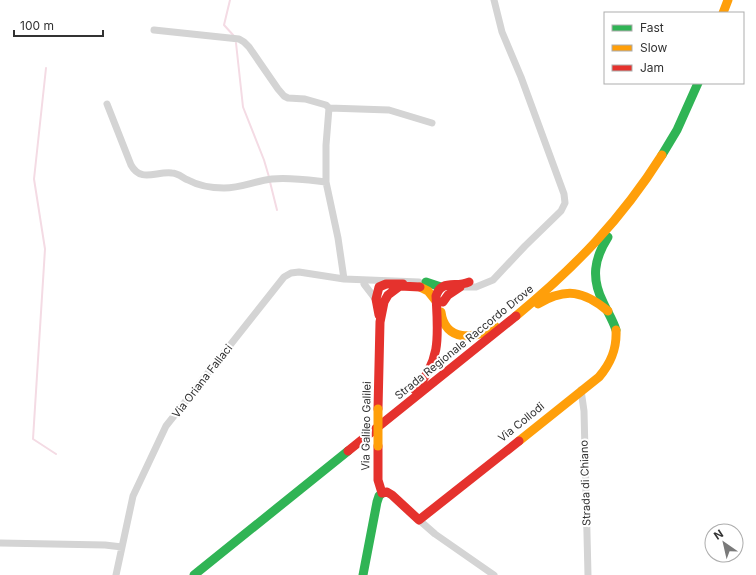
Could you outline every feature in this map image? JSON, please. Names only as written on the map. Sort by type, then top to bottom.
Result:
[{"type":"main road","points":[[723,12],[728,0]]},
{"type":"main road","name":"Strada Regionale Raccordo Drove","points":[[194,575],[546,291],[578,261],[614,222],[643,184],[669,142],[698,84]]},
{"type":"main road","points":[[608,311],[596,281],[595,270],[597,258],[604,242],[635,203],[643,184]]},
{"type":"main road","points":[[469,282],[463,285],[446,285],[441,287],[436,294],[440,301],[443,323],[448,329],[460,336],[479,334],[495,326],[559,273],[578,261]]},
{"type":"main road","points":[[422,283],[428,292],[440,301]]},
{"type":"main road","points":[[381,300],[400,286],[422,283]]},
{"type":"main road","points":[[381,286],[386,284],[422,283],[441,287]]},
{"type":"main road","name":"Via Galileo Galilei","points":[[381,286],[377,291],[381,300],[378,409],[378,482],[382,493]]},
{"type":"main road","points":[[353,447],[367,430],[415,390],[429,374],[436,350],[440,301],[460,287]]},
{"type":"main road","points":[[441,376],[460,367],[538,305],[554,295],[565,293],[582,294],[596,301],[608,311]]},
{"type":"main road","name":"Via Collodi","points":[[419,520],[599,376],[610,363],[616,346],[616,330],[614,321],[608,311]]},
{"type":"main road","points":[[363,575],[376,502],[382,493],[387,492],[392,495],[419,520]]},
{"type":"street","points":[[441,287],[474,287],[493,280],[561,211],[565,203],[564,194],[537,119],[502,32],[494,0]]},
{"type":"street","points":[[154,30],[239,39],[249,47],[278,89],[288,98],[305,99],[323,103],[329,108],[389,110],[432,123]]},
{"type":"street","points":[[107,104],[131,166],[138,174],[174,173],[201,186],[223,188],[239,187],[270,180],[307,180],[326,182]]},
{"type":"street","points":[[329,108],[326,145],[326,182],[338,238],[341,279]]},
{"type":"street","name":"Via Oriana Fallaci","points":[[116,575],[133,496],[166,426],[278,284],[284,277],[291,273],[299,272],[366,282]]},
{"type":"street","points":[[366,282],[469,282],[484,281],[498,274]]},
{"type":"street","points":[[366,282],[381,286],[400,286]]},
{"type":"street","points":[[366,282],[381,300]]},
{"type":"street","name":"Strada di Chiano","points":[[581,390],[584,407],[588,575]]},
{"type":"street","points":[[419,520],[435,534],[494,575]]},
{"type":"street","points":[[0,543],[105,545],[122,548]]},
{"type":"waterway","points":[[230,0],[224,25],[234,36]]},
{"type":"waterway","points":[[236,43],[243,107],[264,160],[269,177]]},
{"type":"waterway","points":[[46,68],[34,179],[45,249],[33,439],[56,454]]},
{"type":"waterway","points":[[270,182],[277,210]]},
{"type":"traffic: fast","points":[[662,155],[677,130],[698,84]]},
{"type":"traffic: fast","points":[[608,237],[603,245],[597,261],[596,277],[599,293],[616,330]]},
{"type":"traffic: fast","points":[[426,282],[441,287]]},
{"type":"traffic: fast","points":[[194,575],[348,451]]},
{"type":"traffic: fast","points":[[363,575],[377,502],[382,493]]},
{"type":"traffic: slow","points":[[723,12],[728,0]]},
{"type":"traffic: slow","points":[[516,316],[538,298],[596,242],[630,201],[662,155]]},
{"type":"traffic: slow","points":[[420,287],[428,291],[436,301]]},
{"type":"traffic: slow","points":[[538,304],[557,295],[566,293],[591,299],[608,311]]},
{"type":"traffic: slow","points":[[441,312],[448,329],[462,336],[479,334],[495,326]]},
{"type":"traffic: slow","points":[[519,441],[599,377],[610,361],[614,350],[616,330]]},
{"type":"traffic: slow","points":[[378,409],[378,446]]},
{"type":"traffic: jam","points":[[415,390],[424,379],[434,357],[437,335],[436,296],[438,291],[441,287],[469,282]]},
{"type":"traffic: jam","points":[[379,315],[376,299],[379,287],[386,284],[403,284]]},
{"type":"traffic: jam","points":[[378,409],[380,322],[384,302],[388,295],[400,286],[420,287]]},
{"type":"traffic: jam","points":[[443,302],[448,295],[460,287]]},
{"type":"traffic: jam","points":[[348,451],[516,316]]},
{"type":"traffic: jam","points":[[382,493],[387,492],[392,495],[419,520],[519,441]]},
{"type":"traffic: jam","points":[[378,446],[378,480],[382,493]]}]
